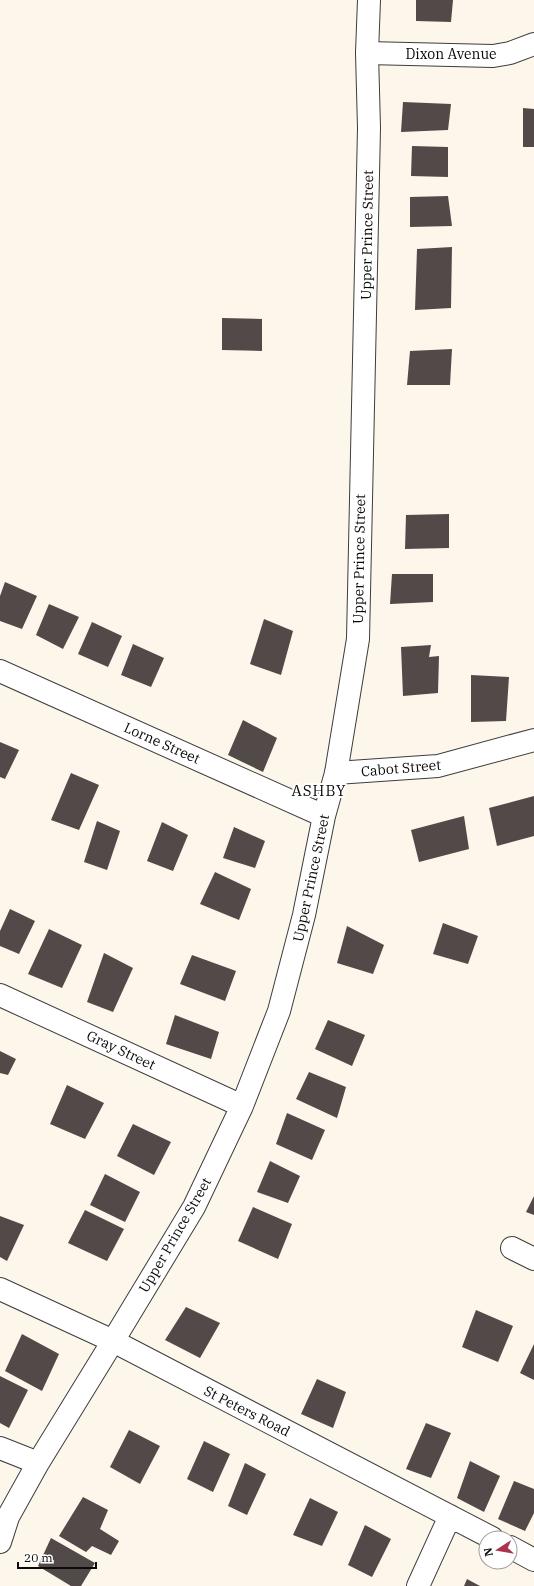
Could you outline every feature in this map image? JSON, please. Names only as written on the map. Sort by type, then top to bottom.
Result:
[{"type":"street","name":"Upper Prince Street","points":[[0,1542],[8,1516],[38,1463],[194,1207],[242,1106],[279,1011],[304,915],[324,816],[336,773],[358,639],[369,136],[366,53],[369,0]]},
{"type":"street","name":"Dixon Avenue","points":[[366,53],[493,56],[510,53],[534,44]]},
{"type":"street","name":"Lorne Street","points":[[0,671],[324,816]]},
{"type":"street","name":"Cabot Street","points":[[336,773],[438,766],[534,740]]},
{"type":"street","name":"Gray Street","points":[[0,995],[242,1106]]},
{"type":"street","points":[[512,1248],[534,1259]]},
{"type":"street","name":"St Peters Road","points":[[0,1289],[113,1342],[478,1531]]},
{"type":"street","points":[[0,1448],[38,1463]]},
{"type":"street","points":[[418,1586],[450,1516]]},
{"type":"street","points":[[518,1552],[534,1560]]},
{"type":"building","points":[[416,0],[453,0],[451,22],[416,21]]},
{"type":"building","points":[[403,102],[451,104],[448,130],[401,132]]},
{"type":"building","points":[[523,108],[534,109],[534,147],[523,147]]},
{"type":"building","points":[[412,146],[448,147],[448,177],[411,176]]},
{"type":"building","points":[[448,196],[452,226],[410,227],[410,197]]},
{"type":"building","points":[[452,247],[451,308],[415,310],[417,249]]},
{"type":"building","points":[[222,318],[262,319],[262,351],[222,350]]},
{"type":"building","points":[[452,349],[450,385],[407,385],[410,351]]},
{"type":"building","points":[[449,514],[449,548],[405,549],[406,515]]},
{"type":"building","points":[[392,574],[433,574],[433,602],[390,604]]},
{"type":"building","points":[[5,582],[37,596],[22,629],[0,621],[0,596]]},
{"type":"building","points":[[49,604],[79,617],[63,649],[36,635]]},
{"type":"building","points":[[264,619],[293,631],[281,675],[250,664]]},
{"type":"building","points":[[92,622],[122,636],[108,667],[78,654]]},
{"type":"building","points":[[133,644],[164,658],[151,687],[121,675]]},
{"type":"building","points":[[431,645],[429,657],[439,656],[438,693],[403,696],[401,647]]},
{"type":"building","points":[[471,675],[509,677],[506,721],[471,722]]},
{"type":"building","points":[[243,720],[277,738],[263,772],[228,755]]},
{"type":"building","points":[[0,742],[19,750],[5,779],[0,777]]},
{"type":"building","points":[[71,773],[99,785],[79,830],[51,820]]},
{"type":"building","points":[[534,796],[534,836],[497,846],[489,808]]},
{"type":"building","points":[[464,816],[469,849],[419,862],[411,830]]},
{"type":"building","points":[[97,821],[120,831],[107,870],[84,862]]},
{"type":"building","points":[[162,822],[188,835],[173,871],[147,861]]},
{"type":"building","points":[[234,827],[265,841],[255,868],[223,858]]},
{"type":"building","points":[[215,872],[251,889],[239,920],[200,904]]},
{"type":"building","points":[[10,909],[35,921],[19,954],[0,946],[0,931]]},
{"type":"building","points":[[443,923],[478,936],[468,964],[433,954]]},
{"type":"building","points":[[347,926],[384,945],[373,974],[337,963]]},
{"type":"building","points":[[49,929],[82,945],[62,988],[28,974]]},
{"type":"building","points":[[104,953],[133,968],[113,1012],[87,1002]]},
{"type":"building","points":[[192,955],[236,971],[225,1001],[180,984]]},
{"type":"building","points":[[175,1015],[219,1032],[211,1059],[166,1044]]},
{"type":"building","points":[[328,1020],[365,1035],[352,1066],[315,1049]]},
{"type":"building","points":[[0,1051],[16,1059],[8,1075],[0,1073]]},
{"type":"building","points":[[309,1072],[346,1087],[337,1118],[296,1099]]},
{"type":"building","points":[[67,1085],[104,1103],[85,1139],[50,1124]]},
{"type":"building","points":[[287,1113],[325,1130],[312,1160],[276,1144]]},
{"type":"building","points":[[133,1124],[171,1142],[154,1175],[117,1156]]},
{"type":"building","points":[[270,1161],[300,1176],[288,1203],[257,1192]]},
{"type":"building","points":[[105,1174],[140,1192],[125,1222],[90,1205]]},
{"type":"building","points":[[534,1196],[534,1215],[526,1212]]},
{"type":"building","points":[[253,1207],[292,1224],[278,1259],[238,1241]]},
{"type":"building","points":[[85,1210],[124,1229],[107,1261],[68,1243]]},
{"type":"building","points":[[0,1216],[24,1225],[7,1261],[0,1257]]},
{"type":"building","points":[[186,1307],[220,1323],[200,1358],[165,1340]]},
{"type":"building","points":[[476,1310],[513,1326],[498,1362],[462,1347]]},
{"type":"building","points":[[22,1334],[59,1354],[42,1391],[5,1371]]},
{"type":"building","points":[[534,1344],[534,1380],[520,1373]]},
{"type":"building","points":[[0,1376],[28,1390],[9,1428],[0,1423]]},
{"type":"building","points":[[317,1379],[346,1392],[333,1428],[301,1414]]},
{"type":"building","points":[[426,1423],[451,1433],[431,1478],[406,1469]]},
{"type":"building","points":[[129,1430],[160,1446],[140,1484],[110,1467]]},
{"type":"building","points":[[204,1441],[230,1454],[213,1492],[187,1479]]},
{"type":"building","points":[[470,1461],[500,1476],[484,1512],[457,1498]]},
{"type":"building","points":[[245,1463],[266,1474],[247,1515],[228,1506]]},
{"type":"building","points":[[514,1481],[534,1489],[534,1513],[525,1531],[498,1519]]},
{"type":"building","points":[[83,1497],[108,1510],[100,1529],[119,1541],[111,1555],[92,1546],[86,1552],[59,1536]]},
{"type":"building","points":[[310,1498],[338,1512],[322,1546],[293,1535]]},
{"type":"building","points":[[365,1525],[391,1539],[372,1577],[348,1565]]},
{"type":"building","points":[[51,1538],[95,1563],[81,1586],[71,1586],[38,1566]]},
{"type":"building","points":[[467,1579],[480,1586],[464,1586]]},
{"type":"district","name":"ASHBY","points":[[319,790]]}]
